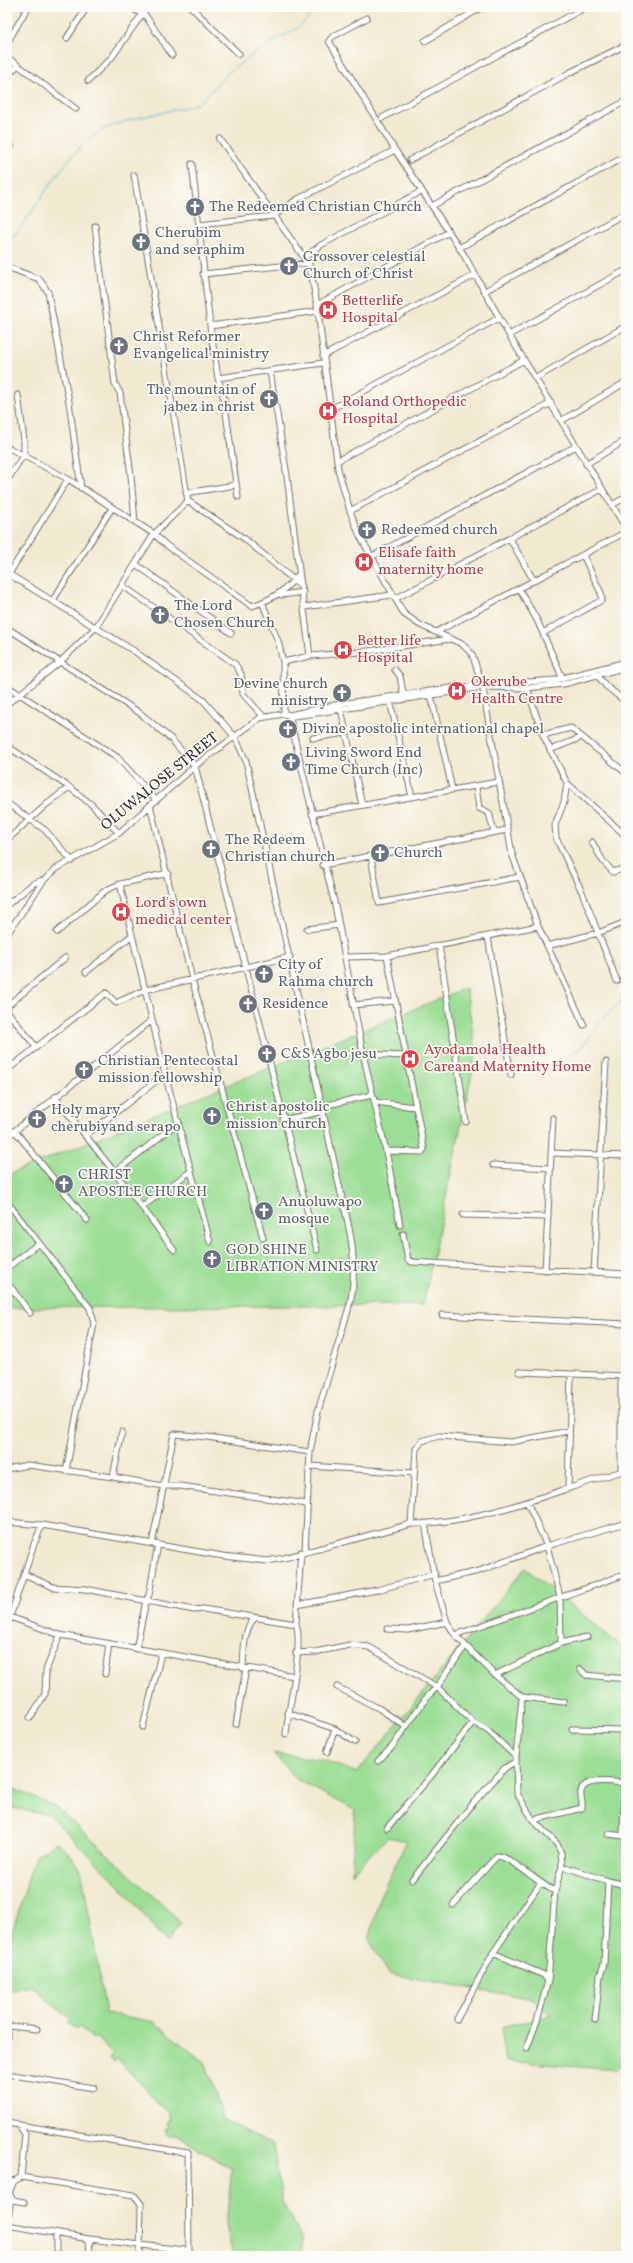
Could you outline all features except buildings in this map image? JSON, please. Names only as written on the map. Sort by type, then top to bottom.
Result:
[{"type":"street","points":[[7,43],[28,7]]},
{"type":"street","points":[[67,38],[87,7]]},
{"type":"street","points":[[129,7],[143,13],[172,55]]},
{"type":"street","points":[[192,7],[239,54]]},
{"type":"street","points":[[425,41],[482,7]]},
{"type":"street","points":[[382,118],[586,7]]},
{"type":"street","points":[[88,82],[112,57],[143,13]]},
{"type":"street","points":[[367,18],[345,28],[329,41],[395,150],[459,248],[586,464],[626,528]]},
{"type":"street","points":[[410,160],[569,73],[626,45]]},
{"type":"street","points":[[7,57],[76,109]]},
{"type":"street","points":[[7,76],[17,66]]},
{"type":"street","points":[[432,206],[626,101]]},
{"type":"street","points":[[220,139],[273,216],[309,264],[318,311],[323,363],[331,409],[337,461],[350,511],[371,557],[404,614],[410,619],[438,631],[462,644],[472,654],[483,685],[507,830],[520,877],[538,926],[584,1025]]},
{"type":"street","points":[[199,224],[273,216],[298,199],[395,150]]},
{"type":"street","points":[[459,248],[626,156]]},
{"type":"street","points":[[192,164],[203,274],[210,326],[218,378],[224,399],[235,485],[238,497]]},
{"type":"street","points":[[134,175],[188,501],[245,539],[294,580],[302,590]]},
{"type":"street","points":[[304,257],[320,244],[422,191]]},
{"type":"street","points":[[484,291],[626,213]]},
{"type":"street","points":[[95,226],[115,384],[120,393],[131,476],[135,522]]},
{"type":"street","points":[[317,305],[449,232]]},
{"type":"street","points":[[203,274],[309,264]]},
{"type":"street","points":[[7,266],[39,279],[48,292],[69,402],[81,488]]},
{"type":"street","points":[[509,334],[626,270]]},
{"type":"street","points":[[323,356],[475,275]]},
{"type":"street","points":[[210,326],[318,311]]},
{"type":"street","points":[[331,409],[499,318]]},
{"type":"street","points":[[536,378],[626,326]]},
{"type":"street","points":[[337,461],[524,360]]},
{"type":"street","points":[[218,378],[323,363]]},
{"type":"street","points":[[270,371],[302,590],[310,656]]},
{"type":"street","points":[[561,421],[626,382]]},
{"type":"street","points":[[7,481],[24,454],[24,441],[18,395]]},
{"type":"street","points":[[350,511],[551,403]]},
{"type":"street","points":[[586,464],[626,440]]},
{"type":"street","points":[[371,557],[576,446]]},
{"type":"street","points":[[7,447],[24,454],[68,479],[154,534],[166,545],[249,604],[262,602],[302,590]]},
{"type":"street","points":[[68,479],[8,573],[96,627],[203,700],[235,736],[246,760],[352,1234],[353,1284],[349,1305],[318,1411],[310,1452],[303,1552],[296,1605],[296,1624],[298,1633],[286,1734]]},
{"type":"street","points":[[186,492],[235,485]]},
{"type":"street","points":[[304,607],[394,597],[510,539],[602,489]]},
{"type":"street","points":[[612,505],[626,497]]},
{"type":"street","points":[[7,704],[60,662],[96,627],[137,565],[154,534],[188,501]]},
{"type":"street","points":[[53,600],[112,508]]},
{"type":"street","points":[[438,631],[626,532]]},
{"type":"street","points":[[510,539],[534,581]]},
{"type":"street","points":[[543,633],[602,600],[602,593],[583,555]]},
{"type":"street","points":[[137,565],[231,633]]},
{"type":"street","points":[[278,596],[299,574]]},
{"type":"street","points":[[123,586],[236,664],[241,674],[243,694],[264,717]]},
{"type":"street","points":[[519,589],[543,633],[563,678]]},
{"type":"street","points":[[262,602],[278,641],[283,662],[286,715],[339,925],[353,1005],[372,1095],[375,1102],[386,1151],[400,1226]]},
{"type":"street","points":[[7,628],[140,713],[171,739],[195,766],[244,968],[317,1250]]},
{"type":"street","points":[[283,662],[310,656],[361,652],[451,638]]},
{"type":"street","name":"OLUWALOSE STREET","points":[[7,934],[44,880],[56,869],[119,833],[195,766],[235,736],[264,717],[286,715],[483,685],[527,683],[563,678],[626,662]]},
{"type":"street","name":"OLUWALOSE STREET","points":[[286,715],[294,716],[341,709],[390,701],[403,697],[430,695],[483,685],[527,688],[564,684],[626,667]]},
{"type":"street","points":[[395,670],[400,676],[403,697]]},
{"type":"street","points":[[597,675],[606,686],[626,702]]},
{"type":"street","points":[[7,686],[117,757],[156,800]]},
{"type":"street","points":[[527,688],[543,735],[567,783],[626,836]]},
{"type":"street","points":[[430,695],[452,789]]},
{"type":"street","points":[[390,701],[412,797]]},
{"type":"street","points":[[341,709],[362,805]]},
{"type":"street","points":[[543,735],[569,728],[626,773]]},
{"type":"street","points":[[313,738],[346,732]]},
{"type":"street","points":[[550,750],[580,738]]},
{"type":"street","points":[[7,746],[69,787],[91,804],[119,833]]},
{"type":"street","points":[[312,814],[498,782]]},
{"type":"street","points":[[567,783],[564,802],[555,825],[556,838],[582,892],[617,980]]},
{"type":"street","points":[[7,840],[69,787]]},
{"type":"street","points":[[476,787],[479,808],[489,813],[494,832]]},
{"type":"street","points":[[7,803],[32,819],[57,841],[72,861]]},
{"type":"street","points":[[150,805],[168,873],[192,979],[263,1238]]},
{"type":"street","points":[[323,865],[507,830]]},
{"type":"street","points":[[592,842],[612,871],[615,873],[626,869]]},
{"type":"street","points":[[371,856],[379,903],[520,877]]},
{"type":"street","points":[[57,932],[106,890],[120,884],[168,873]]},
{"type":"street","points":[[7,905],[34,883],[44,880]]},
{"type":"street","points":[[120,884],[131,936],[165,1074],[210,1242]]},
{"type":"street","points":[[547,946],[598,933],[626,922]]},
{"type":"street","points":[[308,928],[339,925]]},
{"type":"street","points":[[345,956],[387,956],[538,926]]},
{"type":"street","points":[[86,972],[131,936]]},
{"type":"street","points":[[488,937],[511,1076]]},
{"type":"street","points":[[439,945],[466,1122]]},
{"type":"street","points":[[386,1151],[424,1151],[387,956]]},
{"type":"street","points":[[7,1070],[106,993],[116,1003],[145,990],[290,957]]},
{"type":"street","points":[[7,1006],[65,958]]},
{"type":"street","points":[[353,1005],[395,1001]]},
{"type":"street","points":[[7,1011],[36,1047]]},
{"type":"street","points":[[7,1137],[152,1020]]},
{"type":"street","points":[[363,1054],[405,1056]]},
{"type":"street","points":[[594,1272],[606,1062]]},
{"type":"street","points":[[85,1136],[165,1074]]},
{"type":"street","points":[[284,1120],[372,1095]]},
{"type":"street","points":[[55,1097],[142,1206],[174,1250]]},
{"type":"street","points":[[375,1102],[415,1107]]},
{"type":"street","points":[[545,1270],[546,1217],[553,1118]]},
{"type":"street","points":[[115,1172],[179,1122]]},
{"type":"street","points":[[15,1131],[88,1220]]},
{"type":"street","points":[[551,1153],[626,1156]]},
{"type":"street","points":[[493,1165],[550,1168]]},
{"type":"street","points":[[142,1206],[191,1171]]},
{"type":"street","points":[[7,1202],[81,1296],[93,1315],[94,1323],[66,1471]]},
{"type":"street","points":[[463,1215],[546,1217]]},
{"type":"street","points":[[403,1234],[408,1260],[412,1262],[626,1274]]},
{"type":"street","points":[[7,1268],[39,1243]]},
{"type":"street","points":[[7,1282],[30,1313]]},
{"type":"street","points":[[442,1315],[626,1324]]},
{"type":"street","points":[[7,1522],[42,1525],[223,1556],[267,1561],[411,1524],[425,1524],[471,1516],[527,1502],[568,1487],[623,1471],[623,1375],[519,1372]]},
{"type":"street","points":[[568,1487],[571,1374]]},
{"type":"street","points":[[411,1524],[414,1473],[419,1444],[428,1438],[439,1436],[511,1442],[569,1431]]},
{"type":"street","points":[[113,1477],[122,1432]]},
{"type":"street","points":[[136,1649],[146,1601],[149,1595],[163,1486],[172,1436],[176,1433],[310,1452]]},
{"type":"street","points":[[7,1469],[28,1465],[113,1477],[163,1486],[180,1486],[307,1504]]},
{"type":"street","points":[[310,1466],[414,1473]]},
{"type":"street","points":[[527,1502],[547,1546],[560,1597],[561,1643]]},
{"type":"street","points":[[436,1581],[479,1571],[547,1546],[626,1523]]},
{"type":"street","points":[[425,1524],[436,1581],[448,1622],[455,1635],[464,1646],[495,1675],[522,1697],[564,1702]]},
{"type":"street","points":[[7,1626],[42,1525]]},
{"type":"street","points":[[24,1574],[53,1587],[85,1588],[146,1601],[254,1619],[296,1624]]},
{"type":"street","points":[[296,1605],[377,1590],[435,1574]]},
{"type":"street","points":[[455,1635],[626,1574]]},
{"type":"street","points":[[10,1617],[60,1635],[161,1654],[294,1676]]},
{"type":"street","points":[[236,1724],[245,1668],[246,1638],[250,1625],[254,1619]]},
{"type":"street","points":[[387,1629],[408,1630],[448,1622]]},
{"type":"street","points":[[30,1718],[45,1694],[46,1670],[60,1635]]},
{"type":"street","points":[[495,1675],[561,1643],[587,1637]]},
{"type":"street","points":[[105,1674],[109,1644]]},
{"type":"street","points":[[296,1653],[315,1652],[350,1645],[369,1647],[437,1687],[473,1722],[486,1730],[516,1759]]},
{"type":"street","points":[[378,1761],[392,1747],[405,1726],[426,1698],[437,1687],[464,1646]]},
{"type":"street","points":[[144,1727],[161,1654]]},
{"type":"street","points":[[580,1668],[586,1675],[626,1680],[626,1674]]},
{"type":"street","points":[[337,1687],[380,1709],[405,1726]]},
{"type":"street","points":[[522,1697],[516,1759],[517,1793],[532,1820],[560,1847],[562,1866],[555,1892],[548,1980],[537,2021],[527,2048]]},
{"type":"street","points":[[288,1713],[335,1729],[355,1742]]},
{"type":"street","points":[[387,1828],[432,1776],[473,1722]]},
{"type":"street","points":[[608,1834],[624,1836],[626,1724]]},
{"type":"street","points":[[327,1752],[335,1729]]},
{"type":"street","points":[[572,1729],[625,1730]]},
{"type":"street","points":[[412,1880],[475,1801],[505,1768],[516,1759]]},
{"type":"street","points":[[532,1820],[582,1808],[581,1790],[584,1785],[593,1781],[624,1783]]},
{"type":"street","points":[[453,1905],[497,1856],[507,1858],[540,1884],[555,1892]]},
{"type":"street","points":[[562,1866],[608,1881],[626,1885]]},
{"type":"street","points":[[595,2020],[600,1976],[604,1964],[608,1881]]},
{"type":"street","points":[[456,2019],[493,1953],[540,1884]]},
{"type":"street","points":[[493,1953],[544,1975],[548,1980]]},
{"type":"street","points":[[7,2036],[8,2026],[37,2029]]},
{"type":"street","points":[[7,2074],[94,2088]]},
{"type":"street","points":[[7,2123],[188,2153],[189,2254]]},
{"type":"street","points":[[19,2125],[26,2134]]},
{"type":"street","points":[[21,2177],[26,2134],[31,2127]]},
{"type":"street","points":[[140,2256],[140,2244],[141,2204],[134,2195],[21,2177],[14,2181],[10,2188],[11,2198],[7,2225],[89,2239],[140,2244],[189,2254],[213,2256]]},
{"type":"street","points":[[7,2179],[14,2181]]},
{"type":"street","points":[[11,2198],[24,2202]]},
{"type":"street","points":[[56,2234],[56,2249]]},
{"type":"street","points":[[89,2239],[90,2256]]},
{"type":"green space","points":[[466,988],[476,1054],[423,1305],[7,1308],[7,1175]]},
{"type":"green space","points":[[525,1568],[626,1650],[626,2061],[617,2070],[506,2061],[501,2027],[551,2015],[533,1999],[389,1974],[369,1940],[380,1896],[407,1841],[388,1837],[352,1873],[355,1810],[296,1779],[273,1753],[324,1760],[357,1773]]},
{"type":"green space","points":[[7,1786],[56,1807],[181,1922],[167,1943],[121,1887],[49,1815],[7,1807]]},
{"type":"green space","points":[[57,1842],[72,1857],[82,1874],[106,2013],[154,2022],[206,2064],[224,2121],[273,2144],[282,2202],[302,2239],[302,2256],[233,2256],[226,2225],[232,2169],[176,2135],[167,2135],[165,2129],[169,2127],[167,2122],[170,2121],[169,2113],[117,2059],[113,2062],[109,2058],[112,2054],[96,2037],[94,2039],[79,2027],[76,2030],[67,2022],[70,2019],[31,1986],[7,1991],[7,1940],[11,1936],[35,1856]]},
{"type":"waterway","points":[[200,102],[230,71],[268,44],[298,28],[319,7]]},
{"type":"waterway","points":[[7,243],[32,212],[56,176],[70,159],[84,144],[100,132],[127,121],[197,104]]},
{"type":"waterway","points":[[565,1057],[584,1044],[604,1018],[626,996]]},
{"type":"place","name":"The Redeemed Christian Church","points":[[195,207]]},
{"type":"place","name":"Cherubim and seraphim","points":[[141,242]]},
{"type":"place","name":"Crossover celestial Church of Christ","points":[[289,266]]},
{"type":"place","name":"Betterlife Hospital","points":[[328,310]]},
{"type":"place","name":"Christ Reformer Evangelical ministry","points":[[119,346]]},
{"type":"place","name":"The mountain of jabez in christ","points":[[269,399]]},
{"type":"place","name":"Roland Orthopedic Hospital","points":[[328,411]]},
{"type":"place","name":"Redeemed church","points":[[367,530]]},
{"type":"place","name":"Elisafe faith maternity home","points":[[364,562]]},
{"type":"place","name":"The Lord Chosen Church","points":[[160,615]]},
{"type":"place","name":"Better life Hospital","points":[[343,650]]},
{"type":"place","name":"Okerube Health Centre","points":[[457,691]]},
{"type":"place","name":"Devine church ministry","points":[[342,693]]},
{"type":"place","name":"Divine apostolic international chapel","points":[[288,729]]},
{"type":"place","name":"Living Sword End Time Church (Inc)","points":[[291,762]]},
{"type":"place","name":"The Redeem Christian church","points":[[211,849]]},
{"type":"place","name":"Church","points":[[380,853]]},
{"type":"place","name":"Lord's own medical center","points":[[121,912]]},
{"type":"place","name":"City of Rahma church","points":[[264,974]]},
{"type":"place","name":"Residence","points":[[248,1004]]},
{"type":"place","name":"C&S Agbo jesu","points":[[267,1054]]},
{"type":"place","name":"Ayodamola Health Careand Maternity Home","points":[[410,1059]]},
{"type":"place","name":"Christian Pentecostal mission fellowship","points":[[84,1070]]},
{"type":"place","name":"Christ apostolic mission church","points":[[212,1116]]},
{"type":"place","name":"Holy mary cherubiyand serapo","points":[[37,1119]]},
{"type":"place","name":"CHRIST APOSTLE CHURCH","points":[[64,1184]]},
{"type":"place","name":"Anuoluwapo mosque","points":[[264,1211]]},
{"type":"place","name":"GOD SHINE LIBRATION MINISTRY","points":[[212,1259]]}]
